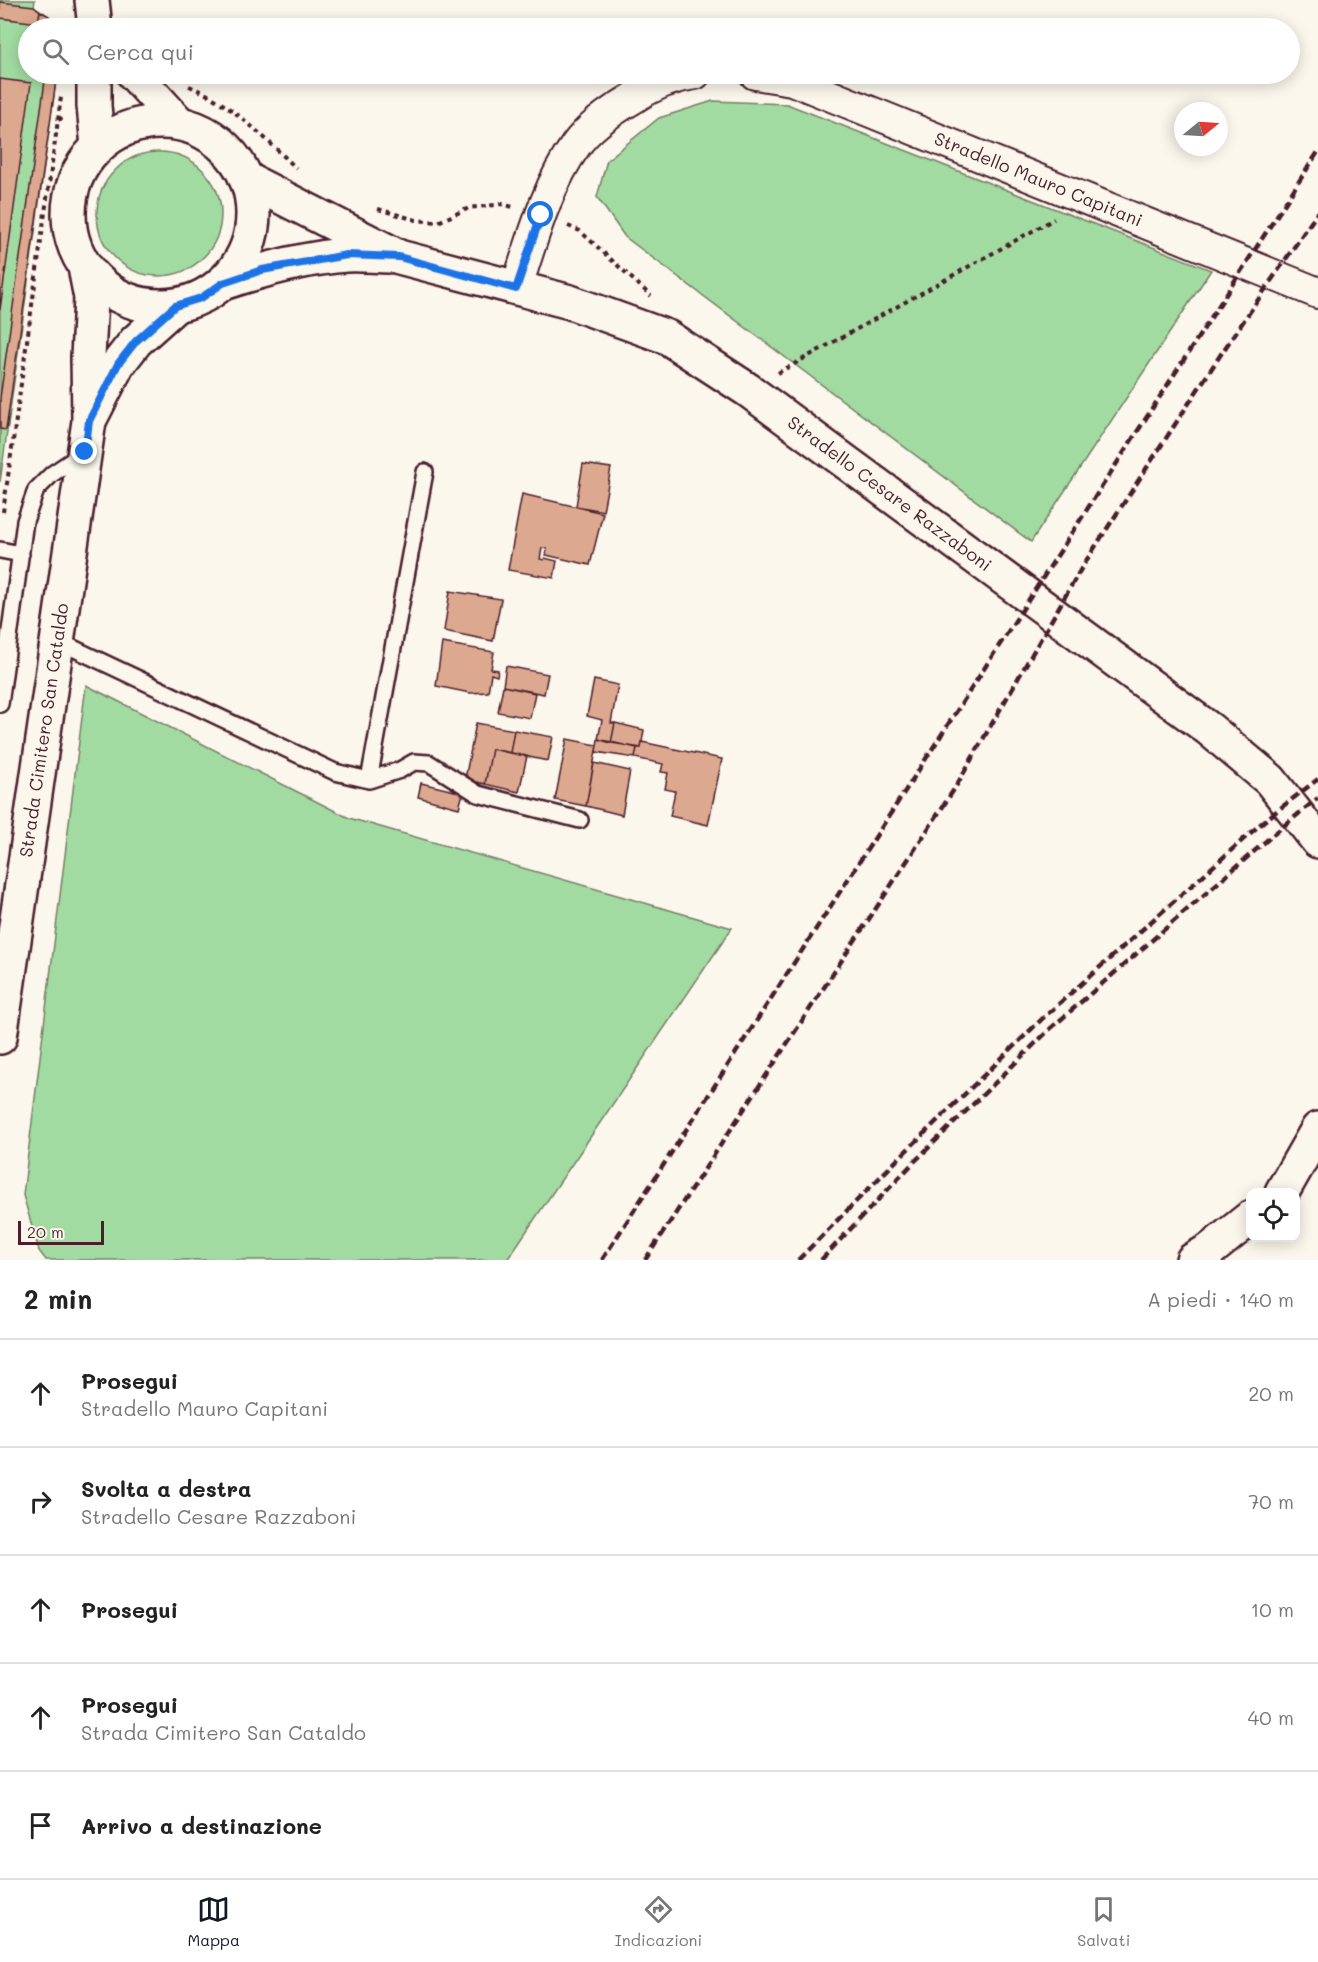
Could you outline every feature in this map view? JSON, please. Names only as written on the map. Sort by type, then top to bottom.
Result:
[{"type":"street","points":[[94,84],[98,146]]},
{"type":"street","points":[[143,84],[180,123]]},
{"type":"street","points":[[516,289],[541,215],[558,176],[576,144],[611,111],[654,84]]},
{"type":"street","name":"Stradello Mauro Capitani","points":[[802,84],[1318,293]]},
{"type":"street","points":[[158,122],[180,123],[201,130],[220,143],[235,159],[246,179],[252,201],[253,224],[247,246],[237,266],[223,283],[201,298],[175,306],[149,306],[124,299],[102,286],[85,267],[71,237],[69,204],[78,172],[98,146],[116,133],[136,125],[158,122]]},
{"type":"street","name":"Stradello Cesare Razzaboni","points":[[246,179],[399,257],[570,303],[667,337],[748,390],[1209,729],[1270,780],[1318,841]]},
{"type":"street","name":"Stradello Cesare Razzaboni","points":[[223,283],[262,270],[325,258],[347,255],[399,257]]},
{"type":"street","name":"Strada Cimitero San Cataldo","points":[[0,1037],[87,437],[91,298],[85,267]]},
{"type":"street","name":"Strada Cimitero San Cataldo","points":[[87,437],[118,364],[136,341],[175,306]]},
{"type":"street","points":[[1283,1188],[1318,1129]]},
{"type":"street","points":[[1193,1260],[1210,1250],[1246,1222]]},
{"type":"lane","points":[[0,704],[25,521],[36,490],[87,437]]},
{"type":"lane","points":[[369,780],[425,472]]},
{"type":"lane","points":[[0,549],[21,554]]},
{"type":"lane","points":[[56,640],[335,772],[369,780],[399,770],[414,762],[429,763],[478,794],[580,820]]},
{"type":"path","points":[[778,374],[1089,200]]},
{"type":"green space","points":[[0,0],[35,0],[34,6],[50,18],[18,18],[18,84],[56,84],[0,482]]},
{"type":"green space","points":[[713,101],[787,104],[1211,270],[1031,542],[625,237],[597,197],[607,160],[659,118]]},
{"type":"green space","points":[[159,152],[183,157],[194,162],[203,170],[211,179],[216,190],[221,214],[216,238],[211,249],[203,258],[194,266],[183,271],[159,276],[135,271],[124,266],[115,258],[107,249],[102,238],[97,214],[102,190],[107,179],[115,170],[124,162],[135,157]]},
{"type":"green space","points":[[86,685],[349,818],[732,928],[507,1260],[46,1260],[39,1251],[23,1195]]},
{"type":"building","points":[[0,2],[34,6],[40,11],[39,18],[18,18],[18,20],[0,18]]},
{"type":"building","points":[[40,11],[50,18],[39,18]]},
{"type":"building","points":[[0,79],[18,81],[18,84],[31,84],[0,310]]},
{"type":"building","points":[[45,84],[56,84],[6,430],[0,429],[0,398]]},
{"type":"building","points":[[583,464],[611,468],[603,511],[576,506]]},
{"type":"building","points":[[522,494],[603,513],[590,565],[546,555],[547,549],[542,548],[540,559],[557,561],[554,578],[508,570]]},
{"type":"building","points":[[450,591],[501,599],[493,641],[444,631]]},
{"type":"building","points":[[442,643],[494,652],[491,669],[498,670],[497,676],[491,674],[488,692],[470,693],[436,686]]},
{"type":"building","points":[[506,666],[548,674],[544,694],[503,686]]},
{"type":"building","points":[[594,680],[618,685],[611,723],[615,723],[611,743],[598,739],[602,720],[587,716]]},
{"type":"building","points":[[503,686],[535,693],[530,718],[498,712]]},
{"type":"building","points":[[476,723],[514,730],[510,753],[492,749],[485,784],[465,779]]},
{"type":"building","points":[[615,723],[644,730],[641,748],[611,743]]},
{"type":"building","points":[[514,730],[553,737],[548,761],[510,753]]},
{"type":"building","points":[[567,739],[597,745],[586,806],[555,800]]},
{"type":"building","points":[[598,739],[637,748],[635,758],[596,752]]},
{"type":"building","points":[[642,742],[722,759],[708,825],[670,816],[675,791],[665,789],[668,773],[661,772],[663,764],[635,758],[637,748],[641,748]]},
{"type":"building","points":[[492,749],[527,756],[519,792],[485,784]]},
{"type":"building","points":[[594,763],[630,771],[622,815],[586,806]]},
{"type":"building","points":[[421,783],[463,793],[459,808],[418,797]]},
{"type":"railway","points":[[602,1260],[1318,152]]},
{"type":"railway","points":[[645,1260],[955,788],[1082,567],[1221,354],[1318,212]]},
{"type":"railway","points":[[798,1260],[1043,1018],[1264,821],[1318,779]]},
{"type":"railway","points":[[821,1260],[914,1162],[1050,1029],[1318,798]]},
{"type":"route","points":[[85,452],[89,421],[118,364],[136,341],[175,306],[201,298],[223,283],[262,270],[347,255],[399,257],[516,289],[541,215]]}]
